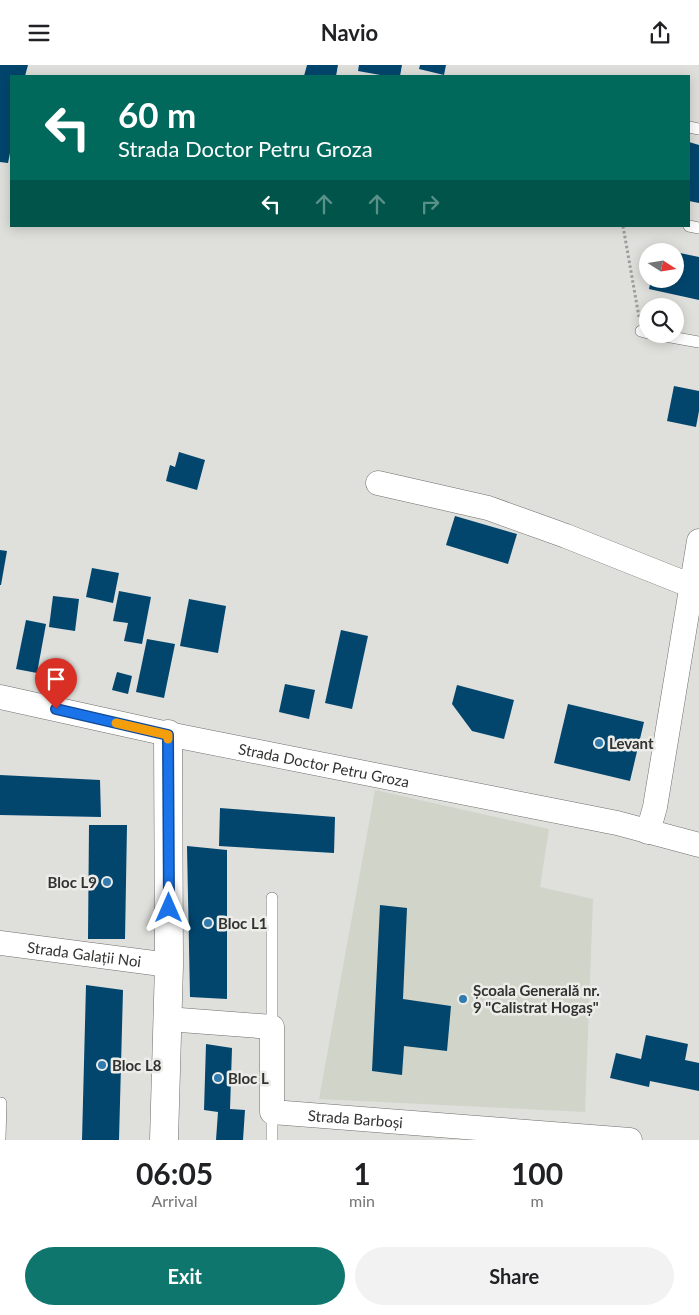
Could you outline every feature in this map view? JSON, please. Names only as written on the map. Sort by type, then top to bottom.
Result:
[{"type":"street","points":[[378,483],[488,508],[566,536],[692,586]]},
{"type":"street","points":[[648,831],[658,789],[699,541]]},
{"type":"street","name":"Strada Doctor Petru Groza","points":[[0,697],[168,735],[607,821],[699,845]]},
{"type":"street","points":[[164,1140],[169,965],[168,735]]},
{"type":"street","name":"Strada Galații Noi","points":[[0,943],[169,965]]},
{"type":"street","points":[[167,1019],[272,1027],[272,1112]]},
{"type":"street","name":"Strada Barboși","points":[[272,1112],[630,1140]]},
{"type":"lane","points":[[684,339],[699,342]]},
{"type":"lane","points":[[272,898],[272,1027]]},
{"type":"lane","points":[[0,1138],[1,1103]]},
{"type":"lane","points":[[272,1112],[272,1140]]},
{"type":"path","points":[[623,227],[639,307]]},
{"type":"shaded area","name":"Școala Generală nr. 9 \"Calistrat Hogaș\"","points":[[375,790],[549,829],[540,887],[593,899],[585,1112],[319,1099]]},
{"type":"building","points":[[0,65],[28,65],[25,75],[10,75],[10,153],[8,163],[0,162]]},
{"type":"building","points":[[307,65],[338,65],[336,75],[304,75]]},
{"type":"building","points":[[359,65],[402,65],[400,75],[380,75],[358,71]]},
{"type":"building","points":[[420,65],[446,65],[444,75],[419,69]]},
{"type":"building","points":[[690,142],[699,145],[699,203],[690,201]]},
{"type":"building","points":[[684,254],[699,257],[699,300],[649,289],[684,288]]},
{"type":"building","points":[[674,386],[699,391],[699,411],[696,427],[667,421]]},
{"type":"building","points":[[179,452],[205,460],[197,490],[166,481],[170,465],[175,467]]},
{"type":"building","points":[[455,516],[517,534],[508,564],[446,545]]},
{"type":"building","points":[[0,550],[7,551],[1,585],[0,585]]},
{"type":"building","points":[[92,568],[119,573],[113,603],[86,597]]},
{"type":"building","points":[[119,591],[151,597],[142,644],[124,641],[128,623],[113,621]]},
{"type":"building","points":[[53,596],[79,599],[75,631],[49,627]]},
{"type":"building","points":[[189,599],[226,606],[218,653],[180,646]]},
{"type":"building","points":[[26,620],[46,624],[37,673],[16,669]]},
{"type":"building","points":[[341,630],[368,636],[352,709],[325,703]]},
{"type":"building","points":[[147,639],[175,644],[164,698],[136,692]]},
{"type":"building","points":[[117,672],[132,676],[128,694],[112,690]]},
{"type":"building","points":[[285,684],[315,690],[309,719],[279,712]]},
{"type":"building","points":[[457,685],[514,700],[504,739],[472,731],[452,704]]},
{"type":"building","name":"Levant","points":[[568,704],[644,722],[630,781],[554,763]]},
{"type":"building","points":[[0,775],[100,780],[101,817],[0,815]]},
{"type":"building","points":[[220,808],[335,817],[334,853],[219,846]]},
{"type":"building","name":"Bloc L9","points":[[89,825],[127,825],[125,939],[88,939]]},
{"type":"building","name":"Bloc L1","points":[[187,846],[227,850],[227,999],[190,997]]},
{"type":"building","points":[[380,905],[407,908],[403,999],[451,1006],[447,1051],[404,1046],[402,1075],[372,1071]]},
{"type":"building","name":"Bloc L8","points":[[86,985],[123,990],[119,1140],[82,1140]]},
{"type":"building","points":[[646,1035],[688,1044],[685,1060],[699,1063],[699,1091],[650,1081],[649,1087],[610,1078],[616,1053],[641,1059]]},
{"type":"building","name":"Bloc L","points":[[206,1044],[232,1048],[230,1109],[245,1110],[243,1140],[216,1140],[218,1112],[204,1110]]},
{"type":"slow traffic","points":[[116,723],[168,735],[168,739]]},
{"type":"place","name":"Levant","points":[[599,743]]},
{"type":"place","name":"Bloc L9","points":[[107,882]]},
{"type":"place","name":"Bloc L1","points":[[208,923]]},
{"type":"place","name":"Școala Generală nr. 9 \"Calistrat Hogaș\"","points":[[463,999]]},
{"type":"place","name":"Bloc L8","points":[[102,1065]]},
{"type":"place","name":"Bloc L","points":[[218,1078]]},
{"type":"route","points":[[56,709],[168,735],[169,908]]}]
